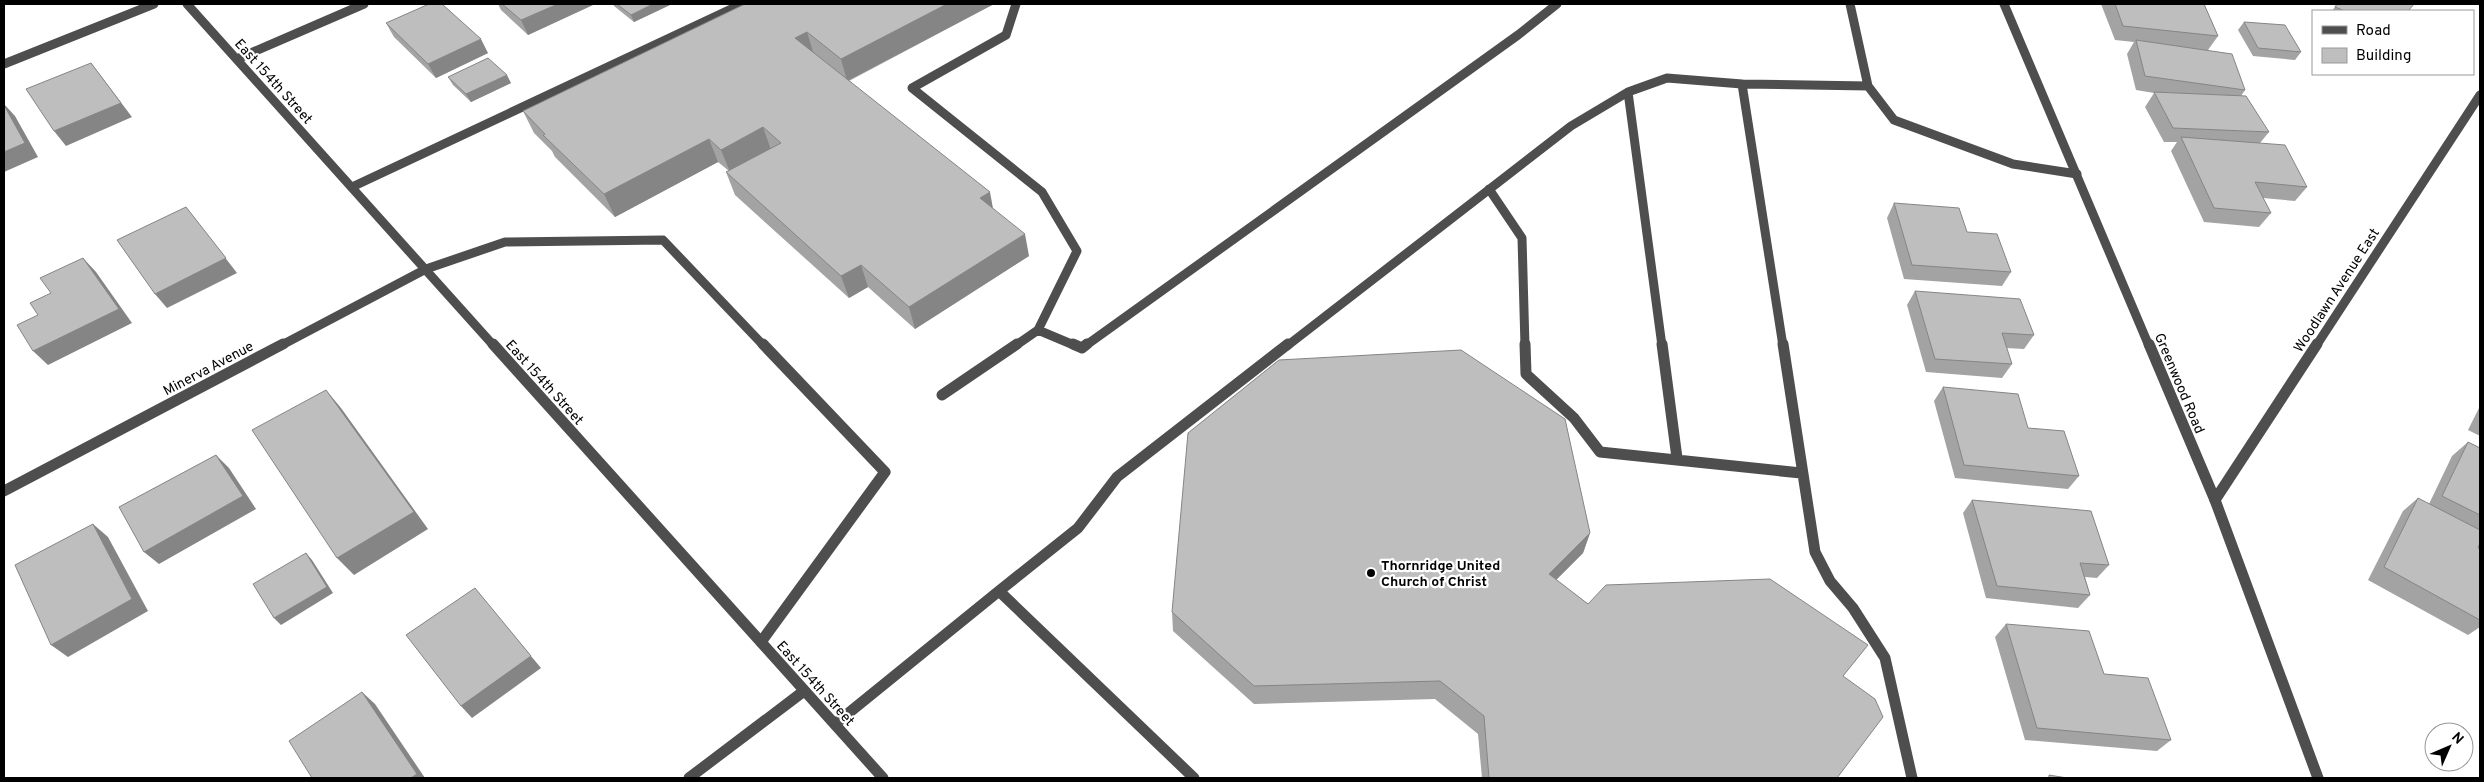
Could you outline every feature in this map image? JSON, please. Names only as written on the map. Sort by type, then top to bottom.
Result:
[{"type":"street","points":[[4,64],[154,4]]},
{"type":"street","name":"East 154th Street","points":[[187,4],[883,778]]},
{"type":"street","points":[[237,59],[364,4]]},
{"type":"street","points":[[352,187],[742,4]]},
{"type":"street","points":[[942,394],[1038,330],[1077,252],[1042,192],[912,88],[1006,35],[1016,4]]},
{"type":"street","points":[[1038,330],[1082,348],[1518,35],[1557,4]]},
{"type":"street","points":[[1850,4],[1868,86],[1894,120],[2013,164],[2076,174]]},
{"type":"street","name":"Greenwood Road","points":[[2004,4],[2215,500],[2318,778]]},
{"type":"street","points":[[835,724],[1078,528],[1117,477],[1571,126],[1628,92],[1667,78],[1742,84],[1868,86]]},
{"type":"street","points":[[1742,84],[1801,473],[1815,552],[1830,581],[1852,608],[1885,658],[1912,778]]},
{"type":"street","points":[[1628,92],[1677,458]]},
{"type":"street","name":"Woodlawn Avenue East","points":[[2215,500],[2480,95]]},
{"type":"street","points":[[1490,189],[1522,238],[1526,374],[1574,418],[1600,452],[1677,458],[1801,473]]},
{"type":"street","name":"Minerva Avenue","points":[[4,491],[426,269],[505,242],[663,240],[885,472],[760,642]]},
{"type":"street","points":[[1000,591],[1194,778]]},
{"type":"street","points":[[689,778],[804,691]]},
{"type":"building","points":[[429,4],[442,4],[481,39],[428,64],[386,23]]},
{"type":"building","points":[[502,4],[558,4],[521,20]]},
{"type":"building","points":[[617,4],[653,4],[631,15]]},
{"type":"building","points":[[745,4],[947,4],[841,59],[807,32],[795,38],[990,192],[980,198],[1025,234],[909,307],[861,265],[841,276],[726,172],[781,143],[763,127],[721,150],[709,139],[604,194],[543,135],[545,134],[523,111]]},
{"type":"building","points":[[2115,4],[2204,4],[2218,36],[2123,26]]},
{"type":"building","points":[[2337,4],[2414,4],[2409,10],[2342,10],[2335,7]]},
{"type":"building","points":[[2244,22],[2285,25],[2301,52],[2258,48]]},
{"type":"building","points":[[2136,40],[2232,54],[2245,90],[2145,76]]},
{"type":"building","points":[[488,58],[507,75],[466,94],[448,77]]},
{"type":"building","points":[[91,63],[121,103],[54,131],[26,89]]},
{"type":"building","points":[[2154,92],[2246,96],[2269,132],[2173,128]]},
{"type":"building","points":[[4,105],[25,143],[4,152]]},
{"type":"building","points":[[2181,137],[2285,145],[2307,187],[2255,182],[2271,213],[2214,208]]},
{"type":"building","points":[[1894,203],[1959,208],[1967,232],[1997,234],[2011,272],[1912,265]]},
{"type":"building","points":[[186,207],[226,258],[155,294],[117,240]]},
{"type":"building","points":[[83,258],[119,309],[33,351],[17,325],[38,315],[30,303],[51,293],[40,278]]},
{"type":"building","points":[[1915,291],[2020,299],[2034,335],[2002,333],[2012,364],[1935,359]]},
{"type":"building","name":"Thornridge United Church of Christ","points":[[1461,350],[1565,419],[1590,533],[1549,574],[1588,604],[1606,585],[1770,579],[1868,645],[1843,676],[1875,699],[1883,717],[1837,778],[1489,778],[1484,716],[1440,681],[1254,686],[1172,612],[1188,433],[1279,360]]},
{"type":"building","points":[[1943,387],[2018,394],[2028,428],[2064,431],[2079,476],[1964,465]]},
{"type":"building","points":[[326,390],[414,512],[337,558],[252,430]]},
{"type":"building","points":[[2468,442],[2480,448],[2480,515],[2442,496]]},
{"type":"building","points":[[216,455],[243,496],[144,552],[119,507]]},
{"type":"building","points":[[2418,498],[2480,530],[2478,548],[2480,549],[2480,620],[2384,567]]},
{"type":"building","points":[[1972,500],[2091,511],[2109,565],[2080,563],[2090,595],[1997,586]]},
{"type":"building","points":[[93,524],[132,599],[51,645],[15,565]]},
{"type":"building","points":[[306,553],[327,587],[274,618],[253,584]]},
{"type":"building","points":[[475,588],[531,656],[461,706],[406,635]]},
{"type":"building","points":[[2006,624],[2089,631],[2104,674],[2148,678],[2171,740],[2037,728]]},
{"type":"building","points":[[362,692],[417,774],[411,778],[312,778],[289,741]]},
{"type":"building","points":[[2049,775],[2067,778],[2049,778]]},
{"type":"place","name":"Thornridge United Church of Christ","points":[[1371,573]]}]
